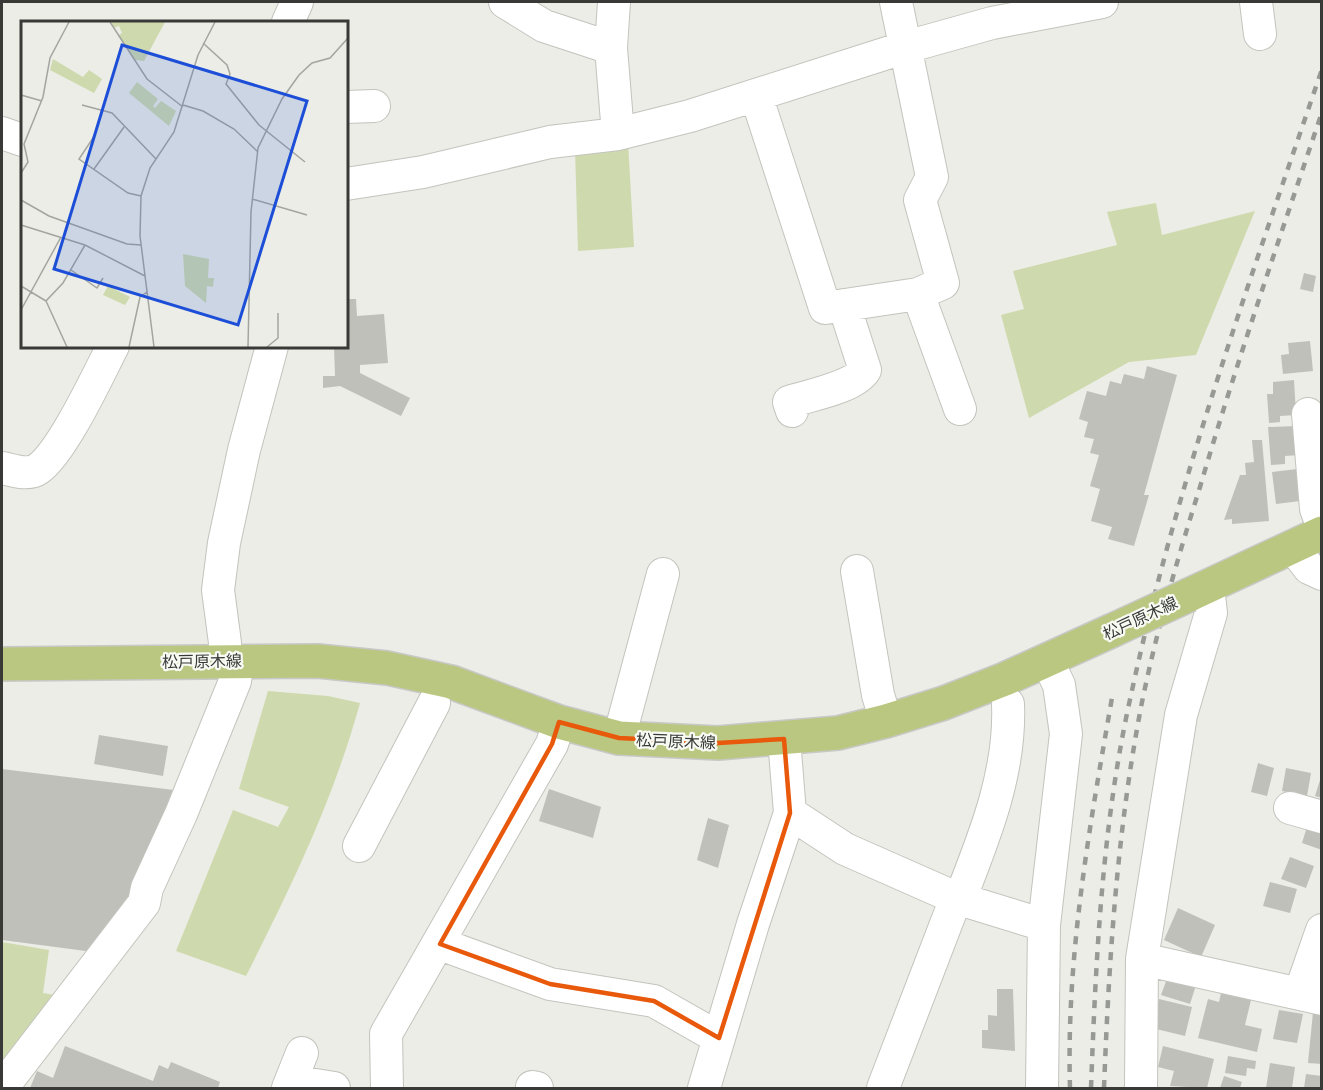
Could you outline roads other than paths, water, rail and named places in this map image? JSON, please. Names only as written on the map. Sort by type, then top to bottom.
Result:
[{"type":"main road","name":"松戸原木線","points":[[2,664],[318,661],[387,668],[439,695],[619,738],[718,743],[784,739],[838,733],[886,722],[944,703],[1047,660],[1307,540]]},
{"type":"street","points":[[288,21],[297,2]]},
{"type":"street","points":[[505,2],[544,26],[611,48]]},
{"type":"street","points":[[614,2],[611,48],[618,134]]},
{"type":"street","points":[[756,95],[825,308],[918,294],[943,283],[920,200],[932,177],[896,2]]},
{"type":"street","points":[[349,190],[550,142],[618,134],[690,117],[906,47],[992,23],[1102,2]]},
{"type":"street","points":[[1256,2],[1260,34]]},
{"type":"street","points":[[2,133],[21,140]]},
{"type":"street","points":[[918,294],[960,409]]},
{"type":"street","points":[[792,411],[789,402],[848,383],[860,377],[865,370],[844,305]]},
{"type":"street","points":[[2,468],[27,472],[38,469],[57,448],[112,348]]},
{"type":"street","points":[[2,1088],[144,903],[147,888],[181,814],[235,681],[225,643],[218,590],[224,543],[244,450],[271,348]]},
{"type":"street","points":[[1308,414],[1316,509],[1322,525]]},
{"type":"street","points":[[1307,540],[1309,568],[1322,574]]},
{"type":"street","points":[[857,571],[878,695],[886,722]]},
{"type":"street","points":[[619,738],[663,574]]},
{"type":"street","points":[[1141,1089],[1143,958],[1181,715],[1211,613],[1198,590]]},
{"type":"street","points":[[1042,1089],[1044,925],[1066,734],[1059,685],[1047,660]]},
{"type":"street","points":[[360,846],[439,695]]},
{"type":"street","points":[[883,1089],[958,898],[983,841],[1000,782],[1008,704]]},
{"type":"street","points":[[387,1089],[386,1034],[440,944],[552,744],[559,722]]},
{"type":"street","points":[[704,1089],[753,924],[790,813],[784,739]]},
{"type":"street","points":[[1290,808],[1322,817]]},
{"type":"street","points":[[790,813],[845,849],[958,898],[1044,925]]},
{"type":"street","points":[[1143,958],[1311,996],[1322,930]]},
{"type":"street","points":[[440,944],[550,984],[654,1001],[719,1038]]},
{"type":"street","points":[[294,1074],[334,1089]]},
{"type":"railway","points":[[1091,1088],[1098,940],[1107,841],[1113,792],[1131,695],[1170,536],[1193,457],[1322,69]]},
{"type":"railway","points":[[1104,1088],[1120,846],[1133,750],[1148,675],[1161,620],[1214,440],[1322,112]]},
{"type":"railway","points":[[1070,1088],[1072,989],[1081,890],[1113,692]]}]
